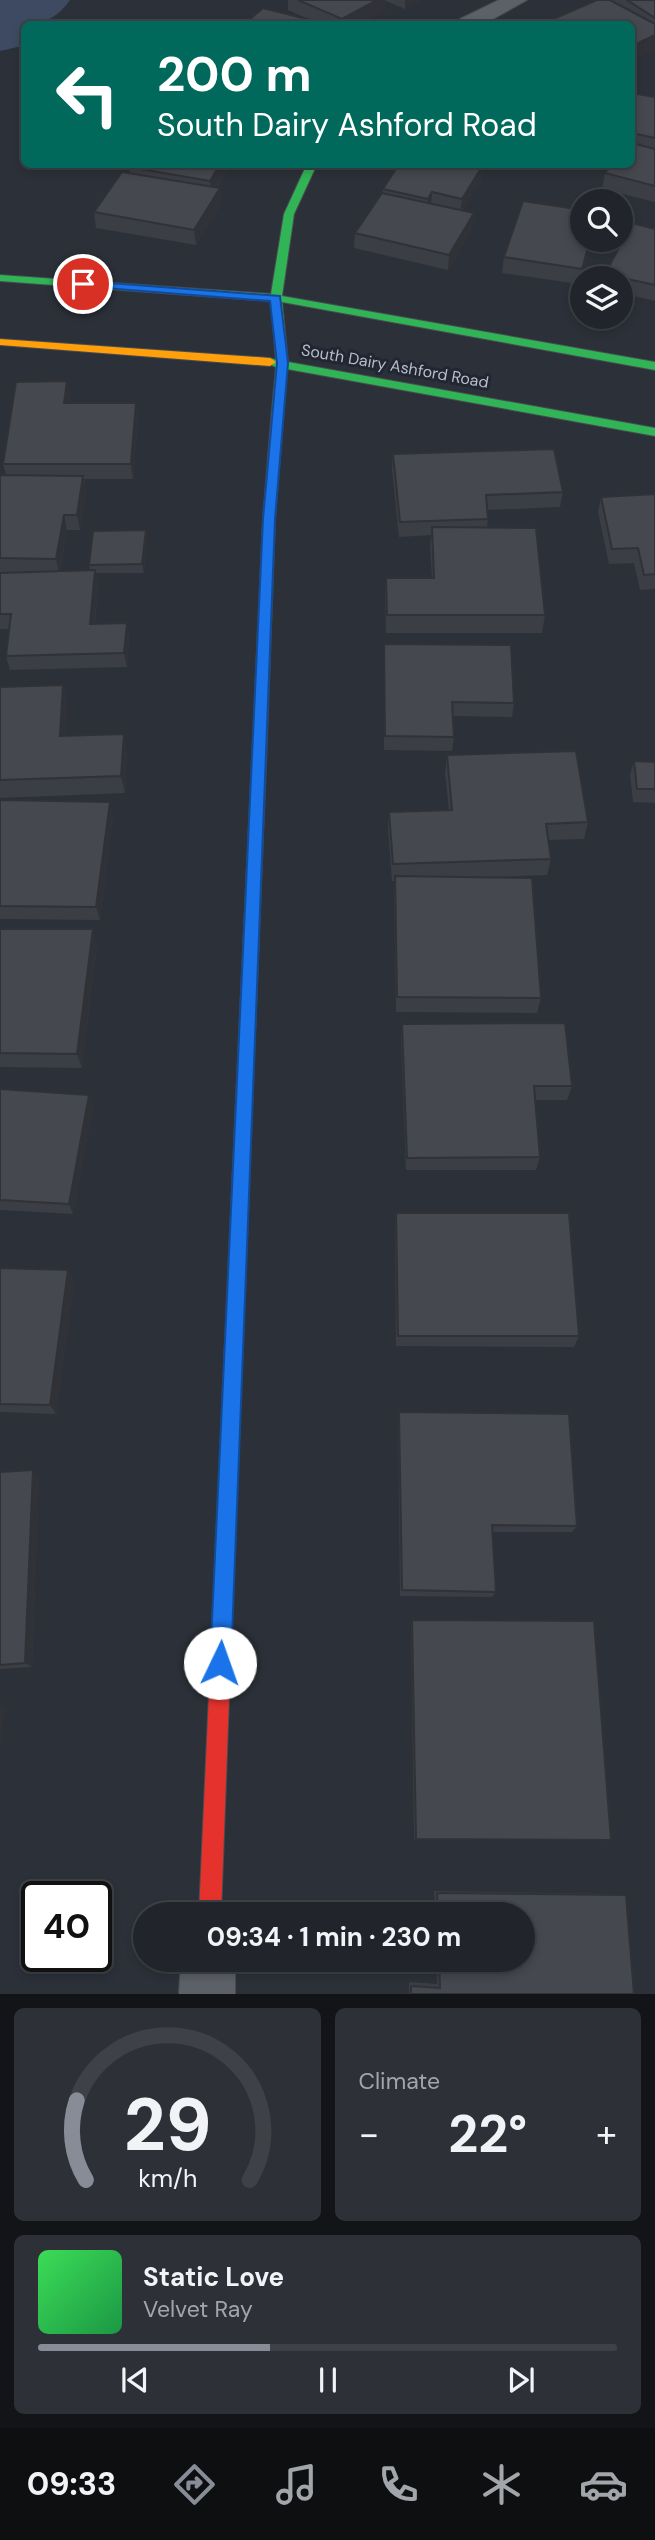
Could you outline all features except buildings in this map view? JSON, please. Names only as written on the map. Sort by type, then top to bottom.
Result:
[{"type":"street","points":[[474,21],[516,0]]},
{"type":"street","points":[[211,1902],[269,519],[282,363],[276,298],[289,214],[310,168]]},
{"type":"street","points":[[0,278],[276,298],[655,366]]},
{"type":"street","name":"South Dairy Ashford Road","points":[[0,342],[282,363],[655,432]]},
{"type":"street","points":[[206,1994],[207,1972]]},
{"type":"waterway","points":[[0,33],[19,12],[40,0]]},
{"type":"traffic: fast","points":[[277,421],[282,363],[276,298],[289,214],[310,168]]},
{"type":"traffic: fast","points":[[0,278],[276,298],[655,366]]},
{"type":"traffic: fast","points":[[270,362],[655,432]]},
{"type":"traffic: fast","points":[[220,1672],[247,1035]]},
{"type":"traffic: slow","points":[[0,342],[270,362]]},
{"type":"traffic: slow","points":[[247,1035],[260,738]]},
{"type":"traffic: jam","points":[[260,738],[269,519],[277,421]]},
{"type":"traffic: jam","points":[[210,1902],[220,1672]]},
{"type":"route","points":[[83,284],[276,298],[282,363],[269,519],[220,1663]]}]
